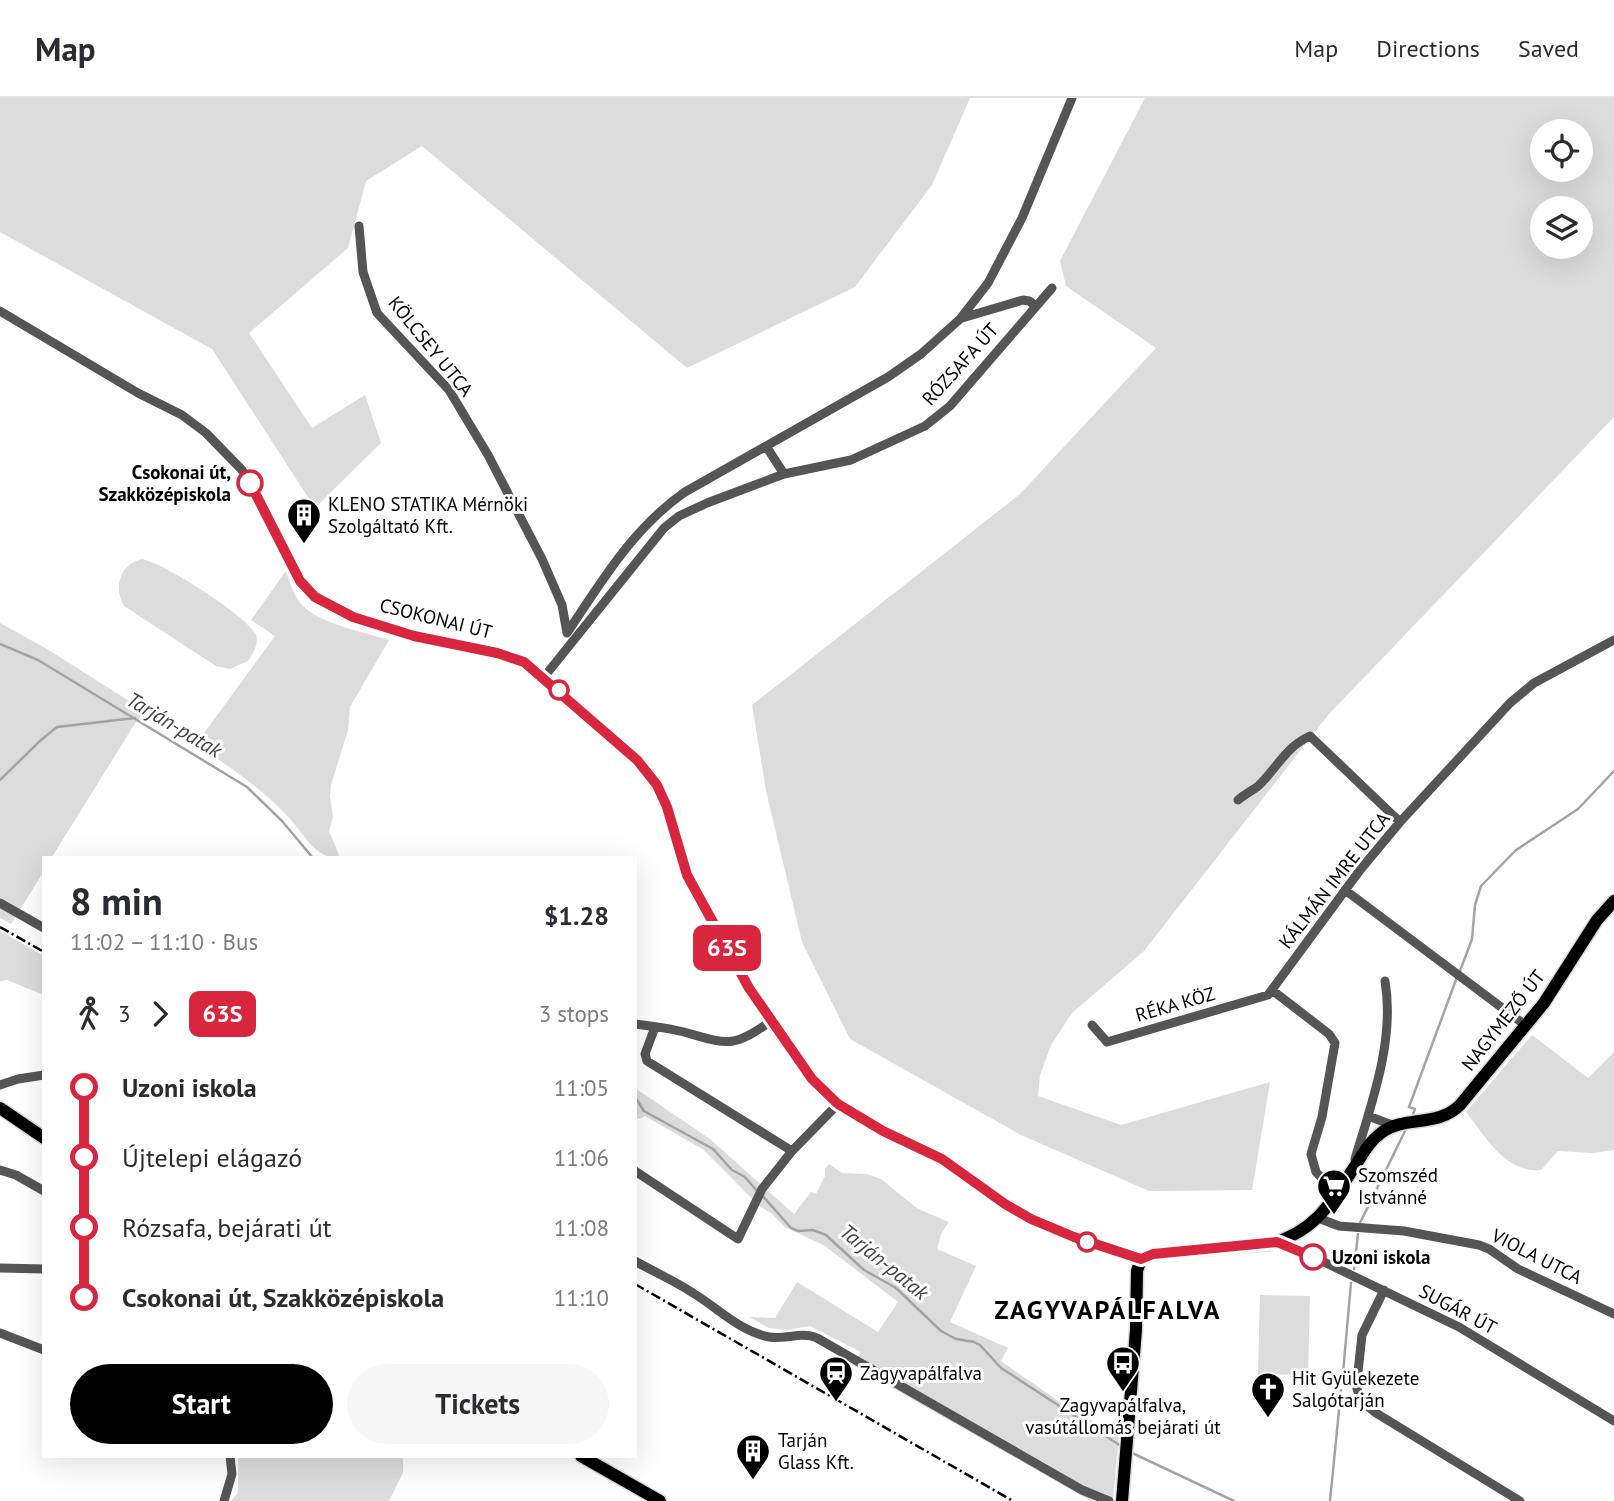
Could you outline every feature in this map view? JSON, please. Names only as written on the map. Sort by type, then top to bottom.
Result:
[{"type":"main road","name":"NAGYMEZŐ ÚT","points":[[1395,1126],[1436,1119],[1453,1112],[1544,1003],[1597,920],[1614,901]]},
{"type":"main road","points":[[0,1108],[42,1137]]},
{"type":"main road","points":[[1122,1501],[1141,1259],[1153,1254],[1277,1242],[1298,1234],[1318,1218],[1376,1138],[1395,1126]]},
{"type":"main road","points":[[585,1458],[660,1501]]},
{"type":"street","name":"RÓZSAFA ÚT","points":[[567,633],[630,542],[652,518],[685,492],[888,377],[921,354],[960,319],[988,283],[1022,218],[1072,98]]},
{"type":"street","name":"KÖLCSEY UTCA","points":[[359,226],[363,272],[377,313],[449,390],[488,455],[542,559],[562,605],[567,633]]},
{"type":"street","name":"RÓZSAFA ÚT","points":[[544,677],[664,528],[679,516],[784,474],[851,460],[925,426],[938,418],[1052,288]]},
{"type":"street","name":"RÓZSAFA ÚT","points":[[960,319],[1023,300],[1037,306]]},
{"type":"street","name":"CSOKONAI ÚT","points":[[0,311],[138,393],[182,415],[206,433],[242,470],[300,581],[315,597],[353,617],[414,636],[497,653],[524,662],[637,760],[652,776],[667,807],[693,887],[749,988],[812,1079],[838,1104],[883,1131],[942,1159],[1016,1211],[1074,1237],[1141,1259]]},
{"type":"street","points":[[766,446],[784,474]]},
{"type":"street","points":[[567,633],[573,643]]},
{"type":"street","name":"KÁLMÁN IMRE UTCA","points":[[1272,990],[1345,890],[1400,822],[1518,696],[1534,683],[1614,640]]},
{"type":"street","points":[[1238,800],[1258,786],[1283,755],[1310,736],[1400,822]]},
{"type":"street","points":[[1345,890],[1525,1025]]},
{"type":"street","points":[[0,903],[42,927]]},
{"type":"street","points":[[1352,1171],[1377,1086],[1387,1029],[1388,1002],[1385,981]]},
{"type":"street","points":[[1272,990],[1329,1034],[1335,1043],[1322,1117],[1311,1154],[1317,1172],[1337,1194]]},
{"type":"street","name":"RÉKA KÖZ","points":[[1092,1025],[1107,1042],[1268,995],[1272,990]]},
{"type":"street","points":[[637,1024],[723,1043],[745,1038],[771,1021]]},
{"type":"street","points":[[655,1027],[645,1054],[648,1061],[792,1151]]},
{"type":"street","points":[[0,1085],[42,1075]]},
{"type":"street","points":[[637,1172],[738,1239],[760,1192],[792,1151],[838,1104]]},
{"type":"street","points":[[1368,1116],[1395,1126]]},
{"type":"street","points":[[0,1170],[16,1175],[42,1190]]},
{"type":"street","name":"VIOLA UTCA","points":[[1318,1218],[1339,1226],[1404,1231],[1479,1245],[1518,1269],[1614,1314]]},
{"type":"street","name":"SUGÁR ÚT","points":[[1277,1242],[1459,1326],[1614,1421]]},
{"type":"street","points":[[637,1262],[693,1292],[749,1330],[771,1338],[811,1335],[1082,1490],[1109,1501]]},
{"type":"street","points":[[0,1268],[42,1269]]},
{"type":"street","points":[[1384,1290],[1360,1342],[1357,1389],[1361,1401],[1376,1413],[1520,1501]]},
{"type":"street","points":[[2,1338],[42,1349]]},
{"type":"street","points":[[224,1501],[232,1474],[230,1458]]},
{"type":"shaded area","points":[[0,98],[970,98],[932,185],[855,287],[687,368],[422,146],[366,181],[348,248],[249,333],[312,428],[365,395],[381,443],[315,508],[212,349],[0,232]]},
{"type":"shaded area","points":[[1145,98],[1614,98],[1614,417],[1328,715],[1144,951],[1072,1013],[1051,1045],[1040,1075],[1038,1096],[1121,1125],[1270,1082],[1252,1190],[1149,1191],[1021,1135],[850,1039],[802,942],[766,791],[752,705],[1020,494],[1156,348],[1066,286],[1060,261]]},
{"type":"shaded area","points":[[142,559],[204,591],[250,627],[257,642],[248,661],[230,669],[216,666],[124,606],[119,591],[121,577],[128,566]]},
{"type":"shaded area","points":[[286,571],[297,598],[311,612],[332,623],[389,640],[350,707],[348,730],[331,785],[333,817],[329,831],[338,856],[327,856],[319,852],[262,792],[196,744],[275,636],[251,620]]},
{"type":"shaded area","points":[[0,623],[47,649],[145,711],[53,856],[42,856],[42,874],[11,924],[0,918]]},
{"type":"shaded area","points":[[0,931],[42,955],[42,994],[7,980],[0,981]]},
{"type":"shaded area","points":[[1532,1035],[1588,1078],[1614,1052],[1614,1150],[1593,1153],[1558,1151],[1541,1170],[1528,1169],[1517,1166],[1498,1152],[1466,1112]]},
{"type":"shaded area","points":[[637,1089],[710,1139],[794,1214],[811,1192],[816,1194],[829,1164],[842,1173],[867,1174],[881,1179],[918,1209],[949,1222],[941,1234],[937,1249],[976,1266],[950,1322],[1008,1348],[1001,1361],[1067,1407],[1119,1436],[1113,1501],[1091,1501],[852,1365],[861,1352],[810,1326],[788,1330],[769,1328],[749,1317],[775,1318],[797,1282],[878,1332],[898,1302],[825,1246],[785,1227],[759,1206],[704,1150],[645,1116],[637,1118]]},
{"type":"shaded area","points":[[1260,1295],[1310,1296],[1308,1375],[1258,1374]]},
{"type":"shaded area","points":[[238,1458],[403,1458],[403,1473],[389,1501],[231,1501],[238,1493]]},
{"type":"waterway","name":"Tarján-patak","points":[[0,644],[38,660],[247,787],[282,821],[311,856]]},
{"type":"waterway","points":[[0,780],[57,727],[135,718]]},
{"type":"waterway","points":[[1460,971],[1472,939],[1475,905],[1481,886],[1516,850],[1578,809],[1614,771]]},
{"type":"waterway","points":[[1413,1114],[1415,1109],[1409,1107],[1457,977]]},
{"type":"waterway","name":"Tarján-patak","points":[[637,1100],[644,1111],[713,1149],[757,1191]]},
{"type":"waterway","points":[[1359,1225],[1406,1129]]},
{"type":"waterway","name":"Tarján-patak","points":[[762,1195],[791,1228],[798,1231],[813,1230],[826,1235],[864,1270],[896,1288],[941,1331],[956,1339],[980,1345],[1001,1368],[1121,1446]]},
{"type":"waterway","points":[[1354,1269],[1358,1234]]},
{"type":"waterway","points":[[1343,1373],[1351,1283]]},
{"type":"waterway","points":[[1330,1501],[1341,1390]]},
{"type":"waterway","name":"Tarján-patak","points":[[1130,1452],[1234,1501]]},
{"type":"railway","points":[[0,927],[42,951]]},
{"type":"railway","points":[[637,1285],[1013,1501]]},
{"type":"bus line","name":"63S","points":[[250,483],[300,581],[315,597],[353,617],[414,636],[509,655],[524,662],[533,667],[637,760],[657,785],[667,807],[687,875],[749,988],[812,1079],[838,1104],[883,1131],[942,1159],[1031,1219],[1119,1252],[1141,1259],[1153,1254],[1217,1250],[1277,1242],[1313,1257]]},
{"type":"place","name":"Csokonai út, Szakközépiskola","points":[[250,483]]},
{"type":"place","name":"KLENO STATIKA Mérnöki Szolgáltató Kft.","points":[[304,545]]},
{"type":"place","name":"Szomszéd Istvánné","points":[[1334,1216]]},
{"type":"place","name":"Uzoni iskola","points":[[1313,1257]]},
{"type":"place","name":"Zagyvapálfalva, vasútállomás bejárati út","points":[[1123,1393]]},
{"type":"place","name":"Zagyvapálfalva","points":[[836,1403]]},
{"type":"place","name":"Hit Gyülekezete Salgótarján","points":[[1268,1419]]},
{"type":"place","name":"Tarján Glass Kft.","points":[[753,1481]]},
{"type":"district","name":"ZAGYVAPÁLFALVA","points":[[1108,1310]]}]
